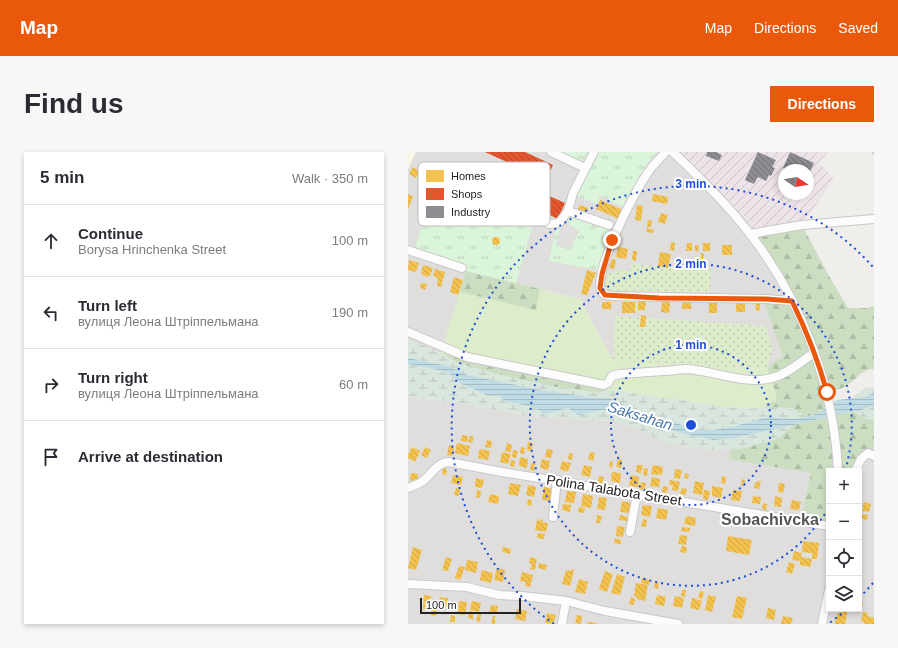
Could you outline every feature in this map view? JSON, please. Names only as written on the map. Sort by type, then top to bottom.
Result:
[{"type":"street","points":[[551,152],[585,168]]},
{"type":"street","points":[[550,224],[559,223],[568,211],[572,193],[594,152]]},
{"type":"street","points":[[666,152],[649,171],[631,200],[612,240],[602,274],[600,288],[603,293],[605,295],[613,296],[766,299],[792,301]]},
{"type":"street","points":[[673,152],[719,198],[750,234],[792,301],[805,328],[827,392],[835,432],[838,468]]},
{"type":"street","points":[[568,211],[609,225]]},
{"type":"street","points":[[750,234],[802,226],[874,219]]},
{"type":"street","points":[[408,250],[462,268]]},
{"type":"street","points":[[408,332],[467,357],[604,385],[608,383],[612,376],[620,374],[686,369],[734,378],[763,380],[784,373],[814,353]]},
{"type":"street","points":[[856,468],[861,459],[868,453],[874,456]]},
{"type":"street","name":"Polina Talabota Street","points":[[408,488],[423,481],[440,464],[444,462],[826,526]]},
{"type":"street","points":[[553,517],[557,480]]},
{"type":"street","points":[[630,532],[637,494]]},
{"type":"street","points":[[408,584],[467,587],[499,595],[566,601],[606,611],[678,624]]},
{"type":"street","points":[[562,624],[566,601]]},
{"type":"street","points":[[822,624],[826,605]]},
{"type":"shaded area","points":[[408,152],[673,152],[750,234],[792,301],[784,357],[773,362],[767,369],[613,361],[580,299],[467,271],[441,353],[408,339]]},
{"type":"shaded area","points":[[408,152],[416,152],[408,169]]},
{"type":"shaded area","points":[[673,152],[828,152],[819,162],[834,179],[802,225],[750,234]]},
{"type":"shaded area","points":[[566,219],[569,220],[569,225],[579,231],[569,250],[556,245],[560,228]]},
{"type":"shaded area","points":[[408,396],[474,405],[524,415],[622,423],[665,442],[708,450],[740,449],[777,439],[794,425],[874,431],[874,624],[408,624]]},
{"type":"green space","points":[[558,152],[587,152],[583,161],[580,162]]},
{"type":"green space","points":[[598,152],[657,152],[640,175],[624,207],[600,196],[597,204],[577,196]]},
{"type":"green space","points":[[570,216],[611,230],[599,270],[549,261],[556,228],[560,228],[556,245],[569,250],[579,231],[569,225],[569,220],[566,219]]},
{"type":"green space","points":[[802,225],[848,308],[867,308],[874,306],[874,369],[866,370],[844,387],[827,392],[830,404],[818,413],[806,417],[792,408],[765,408],[767,403],[776,401],[774,389],[767,369],[773,362],[783,357],[763,299],[791,301],[750,234]]},
{"type":"green space","points":[[422,226],[533,226],[516,283],[466,271],[414,252]]},
{"type":"green space","points":[[631,264],[712,270],[709,292],[610,292],[606,289],[605,285],[607,272],[616,274],[618,269],[630,271]]},
{"type":"green space","points":[[466,271],[580,299],[613,361],[767,369],[774,389],[776,401],[767,403],[765,408],[743,409],[608,390],[441,353]]},
{"type":"green space","points":[[466,271],[540,289],[536,310],[460,292]]},
{"type":"green space","points":[[615,316],[641,318],[640,327],[645,327],[646,318],[766,326],[772,349],[767,369],[613,361]]},
{"type":"green space","points":[[408,339],[433,349],[457,363],[496,374],[555,387],[599,393],[608,390],[626,392],[743,409],[775,407],[787,408],[796,410],[806,417],[794,419],[768,417],[714,430],[699,430],[669,421],[664,417],[651,419],[610,398],[597,398],[546,391],[467,375],[448,366],[408,358]]},
{"type":"green space","points":[[441,353],[608,390],[599,393],[555,387],[496,374],[457,363]]},
{"type":"green space","points":[[408,364],[448,372],[460,383],[486,395],[498,395],[505,401],[533,407],[546,414],[568,408],[578,415],[602,410],[670,430],[733,438],[794,425],[777,439],[740,449],[708,450],[665,442],[622,423],[524,415],[474,405],[408,396]]},
{"type":"green space","points":[[874,387],[874,393],[865,397],[851,399],[865,388]]},
{"type":"green space","points":[[874,405],[874,420],[865,418],[854,412],[859,411]]},
{"type":"green space","points":[[854,412],[865,418],[874,420],[874,456],[868,453],[858,468],[826,468],[826,526],[800,522],[811,473],[729,459],[730,450],[740,449],[777,439],[794,425],[843,413]]},
{"type":"water","name":"Saksahan","points":[[408,358],[448,366],[467,375],[546,391],[597,398],[610,398],[651,419],[664,417],[669,421],[699,430],[714,430],[768,417],[794,419],[806,417],[818,413],[837,400],[865,397],[874,393],[874,405],[859,411],[843,413],[733,438],[713,440],[670,430],[602,410],[578,415],[568,408],[546,414],[533,407],[505,401],[498,395],[486,395],[460,383],[448,372],[408,364]]},
{"type":"building: Homes","points":[[413,167],[418,170],[418,175],[416,178],[409,174]]},
{"type":"building: Homes","points":[[408,194],[413,197],[408,209]]},
{"type":"building: Homes","points":[[653,194],[668,197],[667,204],[652,201]]},
{"type":"building: Homes","points":[[600,200],[623,210],[619,219],[596,209]]},
{"type":"building: Homes","points":[[580,205],[588,208],[585,214],[577,210]]},
{"type":"building: Homes","points":[[637,205],[643,206],[641,221],[635,220]]},
{"type":"building: Homes","points":[[661,213],[668,215],[665,224],[658,222]]},
{"type":"building: Homes","points":[[648,220],[652,221],[651,227],[647,227]]},
{"type":"building: Homes","points":[[647,228],[654,230],[653,233],[646,232]]},
{"type":"building: Homes","points":[[496,237],[499,238],[499,244],[496,245],[493,244],[492,241],[493,238]]},
{"type":"building: Homes","points":[[671,242],[675,243],[674,251],[670,250]]},
{"type":"building: Homes","points":[[687,243],[692,243],[692,251],[686,251]]},
{"type":"building: Homes","points":[[703,243],[710,243],[710,251],[703,251]]},
{"type":"building: Homes","points":[[695,245],[699,245],[698,252],[695,251]]},
{"type":"building: Homes","points":[[722,245],[732,245],[732,255],[722,255]]},
{"type":"building: Homes","points":[[618,247],[628,249],[626,259],[616,257]]},
{"type":"building: Homes","points":[[633,251],[637,251],[636,261],[632,260]]},
{"type":"building: Homes","points":[[660,252],[671,254],[668,268],[658,266]]},
{"type":"building: Homes","points":[[701,253],[704,254],[703,261],[700,261]]},
{"type":"building: Homes","points":[[612,259],[616,260],[614,269],[609,268]]},
{"type":"building: Homes","points":[[409,260],[419,263],[416,272],[408,270]]},
{"type":"building: Homes","points":[[423,265],[433,268],[430,276],[428,275],[428,277],[422,275]]},
{"type":"building: Homes","points":[[435,269],[445,272],[441,287],[437,286],[438,278],[433,276]]},
{"type":"building: Homes","points":[[587,270],[596,273],[587,295],[581,294]]},
{"type":"building: Homes","points":[[454,277],[463,280],[458,295],[450,292]]},
{"type":"building: Homes","points":[[421,283],[427,284],[425,290],[420,288]]},
{"type":"building: Homes","points":[[638,300],[646,300],[645,310],[638,310]]},
{"type":"building: Homes","points":[[682,301],[691,301],[691,309],[682,309]]},
{"type":"building: Homes","points":[[709,301],[717,301],[717,313],[709,313]]},
{"type":"building: Homes","points":[[736,301],[745,301],[745,312],[736,312]]},
{"type":"building: Homes","points":[[755,301],[760,301],[760,310],[756,311]]},
{"type":"building: Homes","points":[[602,302],[611,302],[611,309],[602,309]]},
{"type":"building: Homes","points":[[622,302],[635,302],[635,313],[622,313]]},
{"type":"building: Homes","points":[[662,302],[670,302],[669,313],[661,312]]},
{"type":"building: Homes","points":[[641,315],[646,316],[645,327],[640,327]]},
{"type":"building: Homes","points":[[462,435],[468,436],[467,442],[461,441]]},
{"type":"building: Homes","points":[[470,436],[474,437],[472,443],[468,442]]},
{"type":"building: Homes","points":[[487,440],[492,441],[491,448],[485,447]]},
{"type":"building: Homes","points":[[528,442],[533,443],[531,451],[527,450]]},
{"type":"building: Homes","points":[[457,443],[470,446],[468,456],[455,453]]},
{"type":"building: Homes","points":[[507,443],[512,445],[511,452],[505,451]]},
{"type":"building: Homes","points":[[449,445],[454,447],[452,456],[447,455]]},
{"type":"building: Homes","points":[[412,447],[420,451],[415,462],[408,458]]},
{"type":"building: Homes","points":[[425,447],[431,450],[427,458],[421,455]]},
{"type":"building: Homes","points":[[521,447],[525,448],[524,454],[520,453]]},
{"type":"building: Homes","points":[[481,449],[490,451],[488,460],[478,458],[478,452]]},
{"type":"building: Homes","points":[[547,449],[553,450],[551,458],[545,457]]},
{"type":"building: Homes","points":[[513,450],[518,451],[516,458],[512,457]]},
{"type":"building: Homes","points":[[502,452],[511,454],[508,464],[500,462]]},
{"type":"building: Homes","points":[[590,452],[595,453],[593,461],[588,459]]},
{"type":"building: Homes","points":[[569,453],[573,454],[572,460],[568,459]]},
{"type":"building: Homes","points":[[520,457],[528,459],[527,468],[519,466]]},
{"type":"building: Homes","points":[[542,459],[550,461],[548,470],[540,468]]},
{"type":"building: Homes","points":[[618,459],[622,460],[621,468],[616,467]]},
{"type":"building: Homes","points":[[511,460],[515,461],[514,467],[510,466]]},
{"type":"building: Homes","points":[[562,461],[571,463],[568,472],[560,469]]},
{"type":"building: Homes","points":[[610,461],[613,462],[612,468],[609,467]]},
{"type":"building: Homes","points":[[531,463],[535,464],[534,471],[530,470]]},
{"type":"building: Homes","points":[[584,465],[592,467],[590,477],[581,475]]},
{"type":"building: Homes","points":[[637,465],[643,465],[641,473],[636,472]]},
{"type":"building: Homes","points":[[653,465],[663,467],[662,475],[651,474]]},
{"type":"building: Homes","points":[[443,468],[447,469],[446,475],[442,474]]},
{"type":"building: Homes","points":[[644,468],[648,469],[647,476],[643,475]]},
{"type":"building: Homes","points":[[675,469],[682,470],[680,479],[674,478]]},
{"type":"building: Homes","points":[[612,472],[621,473],[620,483],[611,481]]},
{"type":"building: Homes","points":[[412,473],[416,473],[418,477],[416,481],[412,481],[410,479],[410,475]]},
{"type":"building: Homes","points":[[685,473],[689,474],[688,479],[684,478]]},
{"type":"building: Homes","points":[[453,475],[463,477],[461,485],[451,483]]},
{"type":"building: Homes","points":[[631,475],[639,477],[638,487],[629,486]]},
{"type":"building: Homes","points":[[599,476],[604,477],[602,484],[597,483]]},
{"type":"building: Homes","points":[[722,476],[726,477],[725,484],[721,483]]},
{"type":"building: Homes","points":[[652,477],[660,479],[659,487],[650,486]]},
{"type":"building: Homes","points":[[476,478],[484,480],[482,488],[475,487]]},
{"type":"building: Homes","points":[[742,479],[745,480],[744,486],[741,486]]},
{"type":"building: Homes","points":[[670,480],[680,482],[678,491],[672,490],[673,485],[669,485]]},
{"type":"building: Homes","points":[[695,481],[704,483],[702,495],[693,493]]},
{"type":"building: Homes","points":[[758,481],[761,481],[759,489],[754,488],[755,482],[757,483]]},
{"type":"building: Homes","points":[[641,482],[646,483],[645,489],[640,489]]},
{"type":"building: Homes","points":[[510,483],[521,485],[518,496],[508,494]]},
{"type":"building: Homes","points":[[779,483],[785,484],[783,493],[778,492]]},
{"type":"building: Homes","points":[[528,485],[536,487],[534,497],[526,495]]},
{"type":"building: Homes","points":[[663,486],[668,487],[667,493],[662,492]]},
{"type":"building: Homes","points":[[712,486],[723,488],[721,498],[712,496]]},
{"type":"building: Homes","points":[[544,487],[552,489],[550,501],[542,500]]},
{"type":"building: Homes","points":[[456,488],[460,489],[459,496],[454,495]]},
{"type":"building: Homes","points":[[682,488],[687,489],[685,495],[680,494]]},
{"type":"building: Homes","points":[[477,490],[481,491],[480,498],[476,497]]},
{"type":"building: Homes","points":[[704,490],[710,491],[708,500],[703,499]]},
{"type":"building: Homes","points":[[733,490],[742,491],[740,501],[731,500]]},
{"type":"building: Homes","points":[[567,491],[576,492],[574,503],[565,502]]},
{"type":"building: Homes","points":[[490,494],[499,496],[498,504],[488,502]]},
{"type":"building: Homes","points":[[583,494],[593,496],[591,508],[581,506]]},
{"type":"building: Homes","points":[[753,496],[761,497],[760,504],[752,503]]},
{"type":"building: Homes","points":[[775,496],[782,498],[781,507],[774,506]]},
{"type":"building: Homes","points":[[599,497],[607,498],[605,510],[597,509]]},
{"type":"building: Homes","points":[[528,499],[532,500],[531,506],[527,505]]},
{"type":"building: Homes","points":[[792,500],[801,502],[799,510],[790,509]]},
{"type":"building: Homes","points":[[622,501],[632,503],[630,513],[620,512]]},
{"type":"building: Homes","points":[[864,502],[871,504],[869,512],[862,511]]},
{"type":"building: Homes","points":[[763,503],[767,504],[766,510],[762,509]]},
{"type":"building: Homes","points":[[563,504],[571,505],[570,512],[562,510]]},
{"type":"building: Homes","points":[[643,505],[652,506],[650,517],[641,515]]},
{"type":"building: Homes","points":[[579,507],[585,508],[584,513],[578,512]]},
{"type":"building: Homes","points":[[658,508],[668,510],[666,520],[656,518]]},
{"type":"building: Homes","points":[[862,514],[868,515],[867,520],[862,519]]},
{"type":"building: Homes","points":[[597,515],[602,516],[600,523],[596,523]]},
{"type":"building: Homes","points":[[620,515],[628,517],[627,521],[619,520]]},
{"type":"building: Homes","points":[[686,516],[696,518],[695,526],[684,524]]},
{"type":"building: Homes","points":[[540,519],[543,520],[542,522],[548,523],[546,532],[535,530],[537,520],[540,521]]},
{"type":"building: Homes","points":[[643,519],[647,520],[646,527],[641,526]]},
{"type":"building: Homes","points":[[617,526],[625,527],[623,537],[616,536]]},
{"type":"building: Homes","points":[[682,527],[690,528],[689,532],[681,531]]},
{"type":"building: Homes","points":[[538,533],[545,534],[544,539],[537,538]]},
{"type":"building: Homes","points":[[680,535],[687,536],[686,545],[678,544]]},
{"type":"building: Homes","points":[[728,536],[752,540],[749,555],[726,551]]},
{"type":"building: Homes","points":[[615,538],[621,540],[621,544],[614,543]]},
{"type":"building: Homes","points":[[803,541],[819,543],[817,559],[812,559],[812,553],[802,552]]},
{"type":"building: Homes","points":[[682,546],[687,547],[686,553],[680,552]]},
{"type":"building: Homes","points":[[413,547],[422,550],[416,570],[408,568]]},
{"type":"building: Homes","points":[[503,547],[511,549],[510,554],[502,552]]},
{"type":"building: Homes","points":[[794,551],[802,553],[801,557],[812,559],[810,567],[800,565],[800,561],[792,560]]},
{"type":"building: Homes","points":[[446,557],[452,559],[448,571],[442,570]]},
{"type":"building: Homes","points":[[530,557],[537,559],[535,570],[530,569],[532,564],[529,563]]},
{"type":"building: Homes","points":[[467,560],[478,562],[476,573],[465,570]]},
{"type":"building: Homes","points":[[789,562],[795,564],[792,574],[786,572]]},
{"type":"building: Homes","points":[[539,563],[547,565],[546,570],[538,568]]},
{"type":"building: Homes","points":[[459,566],[465,567],[460,580],[455,578]]},
{"type":"building: Homes","points":[[497,568],[505,570],[503,582],[494,580]]},
{"type":"building: Homes","points":[[571,569],[574,570],[570,586],[562,584],[566,570],[571,571]]},
{"type":"building: Homes","points":[[482,570],[493,573],[491,583],[480,580]]},
{"type":"building: Homes","points":[[605,571],[613,574],[607,592],[599,589]]},
{"type":"building: Homes","points":[[522,572],[533,575],[530,587],[525,586],[526,582],[520,581]]},
{"type":"building: Homes","points":[[617,574],[625,577],[620,595],[611,593]]},
{"type":"building: Homes","points":[[642,578],[650,580],[649,585],[641,583]]},
{"type":"building: Homes","points":[[579,579],[588,582],[585,594],[575,592]]},
{"type":"building: Homes","points":[[655,582],[659,583],[658,589],[654,588]]},
{"type":"building: Homes","points":[[636,583],[648,585],[645,601],[637,599],[637,597],[634,596]]},
{"type":"building: Homes","points":[[682,590],[686,590],[685,597],[681,596]]},
{"type":"building: Homes","points":[[700,591],[704,592],[702,599],[698,598]]},
{"type":"building: Homes","points":[[424,595],[431,596],[430,610],[423,609]]},
{"type":"building: Homes","points":[[657,595],[666,597],[664,606],[655,604]]},
{"type":"building: Homes","points":[[708,595],[716,597],[712,612],[705,610]]},
{"type":"building: Homes","points":[[675,596],[684,598],[682,608],[673,606]]},
{"type":"building: Homes","points":[[737,596],[747,598],[742,619],[732,617]]},
{"type":"building: Homes","points":[[440,597],[448,598],[447,607],[439,605]]},
{"type":"building: Homes","points":[[631,597],[635,599],[634,605],[629,604]]},
{"type":"building: Homes","points":[[692,598],[702,601],[699,610],[690,608]]},
{"type":"building: Homes","points":[[459,601],[467,602],[465,615],[458,614]]},
{"type":"building: Homes","points":[[472,601],[481,603],[479,612],[470,610]]},
{"type":"building: Homes","points":[[491,605],[498,606],[497,614],[489,613]]},
{"type":"building: Homes","points":[[432,608],[437,609],[436,616],[431,615]]},
{"type":"building: Homes","points":[[768,608],[776,610],[774,620],[766,618]]},
{"type":"building: Homes","points":[[517,609],[527,611],[525,621],[515,619]]},
{"type":"building: Homes","points":[[469,611],[474,612],[473,619],[468,618]]},
{"type":"building: Homes","points":[[839,612],[847,612],[845,624],[835,624],[837,613],[839,614]]},
{"type":"building: Homes","points":[[863,612],[868,613],[867,616],[874,618],[874,624],[864,624],[864,622],[861,621]]},
{"type":"building: Homes","points":[[478,613],[481,614],[480,622],[476,621]]},
{"type":"building: Homes","points":[[547,613],[556,615],[553,624],[545,623]]},
{"type":"building: Homes","points":[[451,615],[455,616],[455,622],[450,622]]},
{"type":"building: Homes","points":[[577,615],[582,616],[581,624],[575,623]]},
{"type":"building: Homes","points":[[493,616],[495,616],[495,624],[491,624]]},
{"type":"building: Homes","points":[[783,616],[793,618],[791,624],[781,624]]},
{"type":"building: Homes","points":[[587,622],[597,623],[597,624],[587,624]]},
{"type":"building: Shops","points":[[485,152],[525,152],[547,162],[507,162]]},
{"type":"building: Shops","points":[[550,164],[553,165],[550,171]]},
{"type":"building: Shops","points":[[550,196],[565,203],[558,219],[550,215]]},
{"type":"building: Industry","points":[[707,152],[716,152],[722,155],[719,161],[706,156]]},
{"type":"building: Industry","points":[[758,152],[776,160],[772,167],[775,168],[771,176],[769,175],[766,181],[758,177],[754,184],[745,180]]},
{"type":"building: Industry","points":[[790,152],[814,163],[814,164],[785,164]]},
{"type":"district","name":"Sobachivcka","points":[[770,519]]},
{"type":"route","points":[[612,240],[602,274],[600,288],[605,295],[659,298],[766,299],[792,301],[805,328],[827,392]]}]
